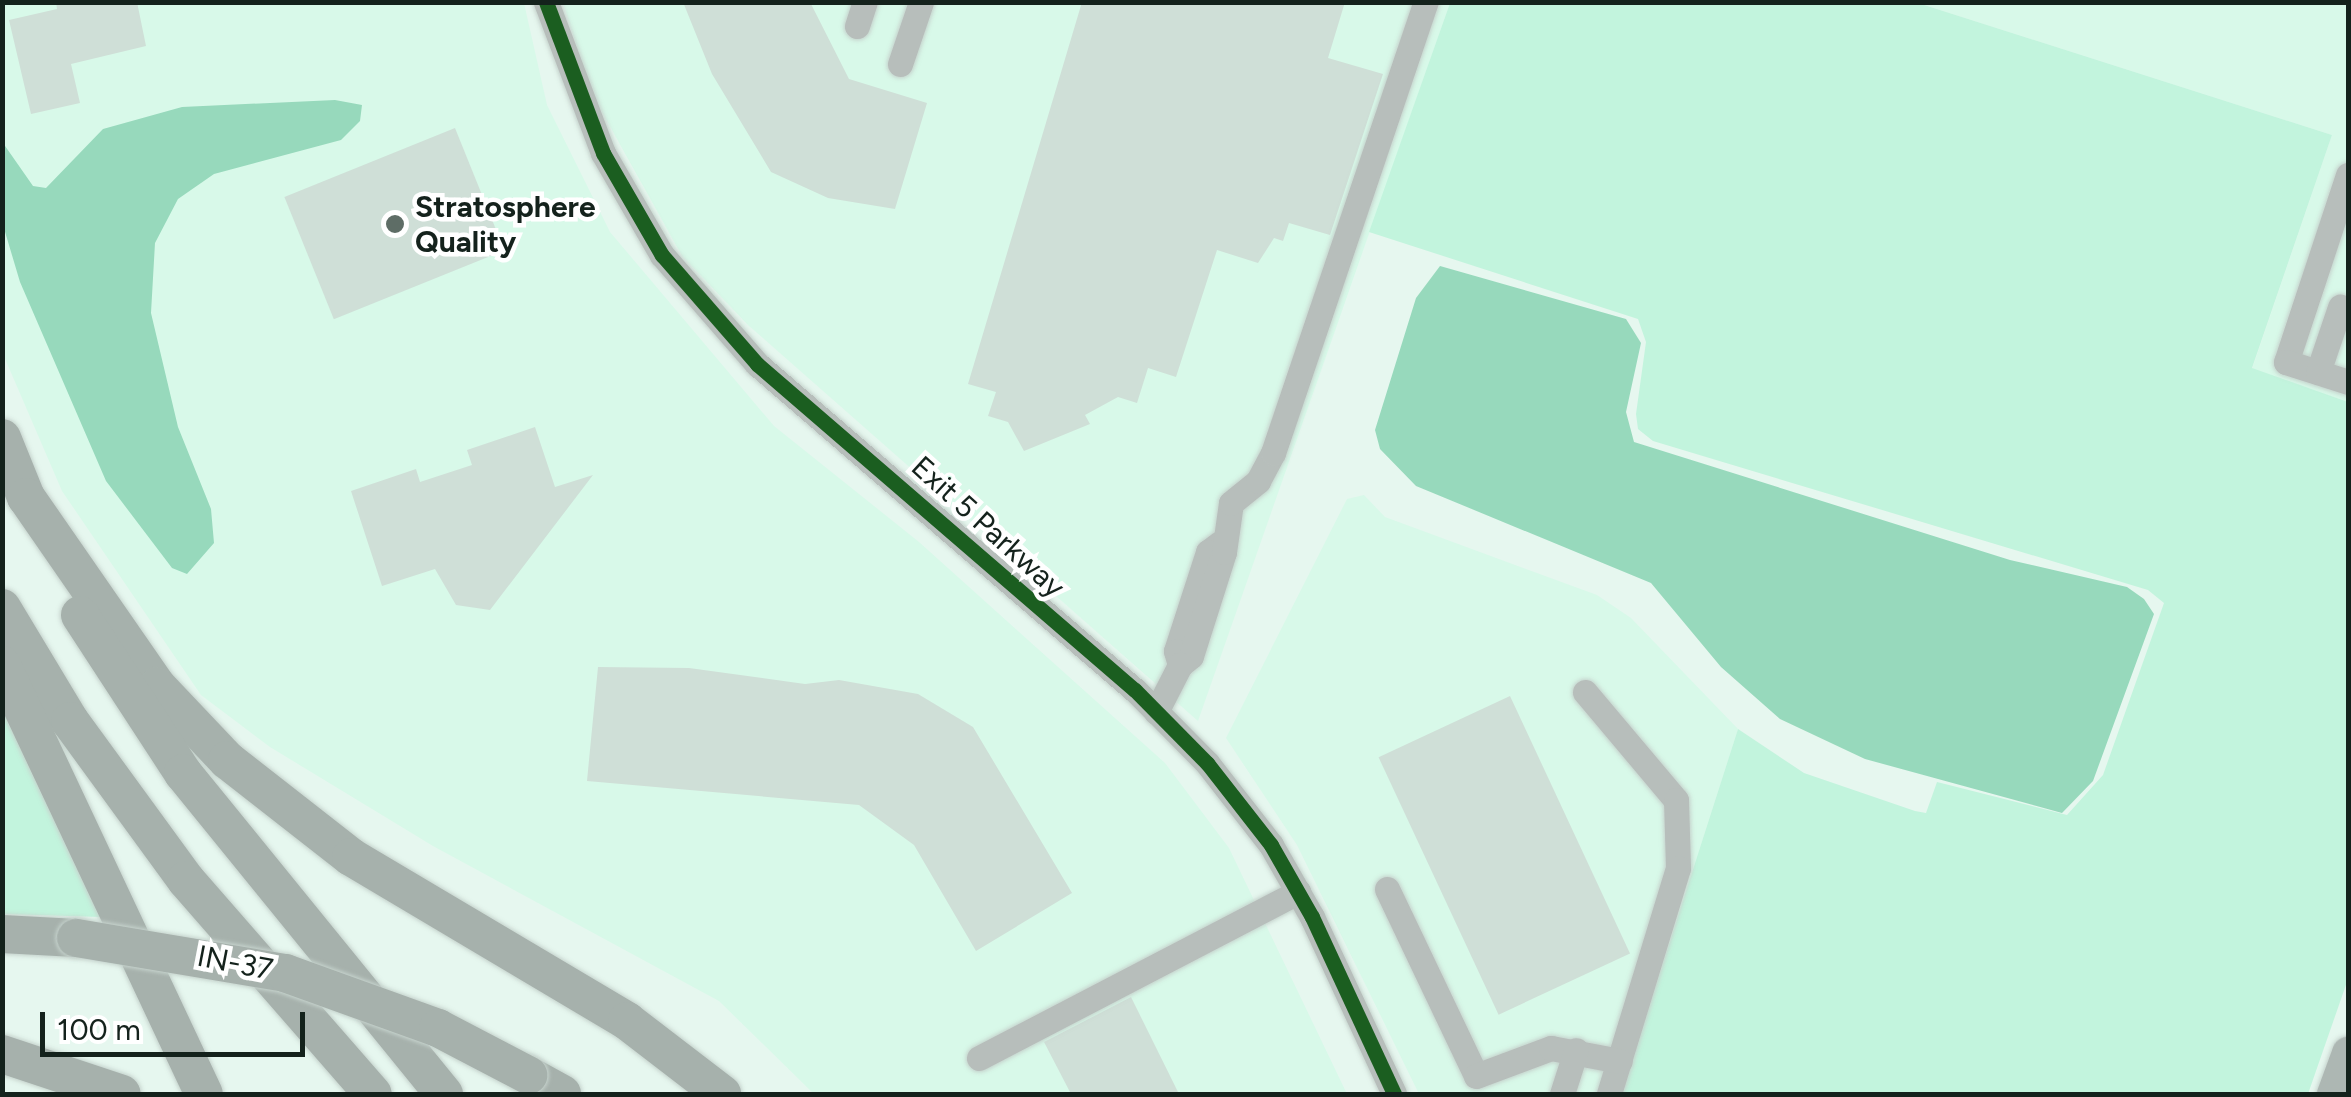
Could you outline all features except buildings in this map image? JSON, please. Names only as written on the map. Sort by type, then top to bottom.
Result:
[{"type":"highway","points":[[2,438],[26,497],[157,686],[228,760],[351,857],[627,1021],[722,1094]]},
{"type":"highway","points":[[2,466],[104,656],[158,737],[444,1094]]},
{"type":"highway","points":[[2,608],[70,722],[186,880],[374,1094]]},
{"type":"highway","points":[[2,665],[204,1094]]},
{"type":"highway","name":"IN-37","points":[[2,934],[76,938],[286,973],[438,1028],[562,1094]]},
{"type":"highway","points":[[2,1054],[122,1094]]},
{"type":"main road","points":[[2333,1094],[2348,1053]]},
{"type":"street","name":"Exit 5 Parkway","points":[[546,2],[604,153],[687,284],[757,364],[1156,712],[1207,763],[1298,892],[1394,1094]]},
{"type":"street","points":[[900,64],[921,2]]},
{"type":"street","points":[[1156,712],[1180,665],[1176,652],[1208,552],[1220,543],[1231,503],[1258,481],[1273,453],[1426,2]]},
{"type":"street","points":[[2348,174],[2339,239],[2308,295],[2286,362],[2348,382]]},
{"type":"street","points":[[2308,295],[2344,308],[2318,372]]},
{"type":"street","points":[[1585,692],[1676,800],[1678,868],[1609,1094]]},
{"type":"street","points":[[1386,889],[1479,1085],[1551,1048],[1620,1061]]},
{"type":"street","points":[[979,1058],[1298,892]]},
{"type":"street","points":[[1562,1094],[1576,1050]]},
{"type":"shaded area","points":[[2,3],[524,3],[547,105],[610,232],[774,426],[919,542],[1165,763],[1229,848],[1347,1094],[814,1094],[719,1001],[433,846],[270,747],[201,695],[62,491],[3,354]]},
{"type":"shaded area","points":[[563,3],[1450,3],[1198,721],[748,325],[682,256],[592,94]]},
{"type":"shaded area","points":[[1450,3],[1918,3],[2332,135],[2252,368],[2348,402],[2348,979],[2308,1094],[1621,1094],[1738,729],[1804,773],[1915,811],[1926,813],[1937,782],[2067,815],[2103,775],[2164,603],[2148,590],[1653,441],[1638,429],[1636,414],[1646,342],[1638,319],[1369,232]]},
{"type":"shaded area","points":[[1918,3],[2348,3],[2348,402],[2252,369],[2332,135]]},
{"type":"shaded area","points":[[335,100],[362,105],[360,121],[341,140],[214,174],[178,199],[155,243],[151,313],[178,427],[211,509],[214,543],[187,574],[172,568],[106,481],[20,282],[3,225],[3,143],[33,186],[46,188],[103,129],[182,107]]},
{"type":"shaded area","points":[[1440,266],[1626,319],[1641,343],[1626,412],[1634,442],[2010,560],[2127,587],[2144,599],[2154,614],[2093,781],[2062,813],[1865,759],[1780,719],[1721,667],[1651,583],[1416,486],[1380,449],[1375,430],[1416,298]]},
{"type":"shaded area","points":[[1364,495],[1385,517],[1597,595],[1631,618],[1738,729],[1621,1094],[1419,1094],[1297,845],[1226,738],[1347,499]]},
{"type":"shaded area","points":[[3,704],[101,917],[3,914]]},
{"type":"cycle path","points":[[546,2],[603,153],[662,255],[757,364],[1135,690],[1207,763],[1271,845],[1312,917],[1394,1094]]},
{"type":"place","name":"Stratosphere Quality","points":[[395,224]]}]
